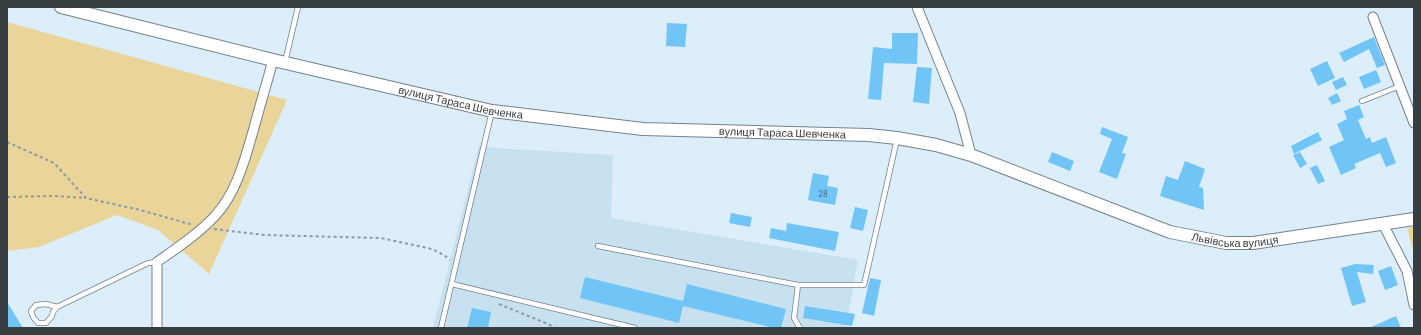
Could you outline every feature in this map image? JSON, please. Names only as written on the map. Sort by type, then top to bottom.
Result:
[{"type":"street","name":"вулиця Тараса Шевченка","points":[[61,7],[98,14],[279,61],[492,111],[643,129],[869,135],[936,145],[971,155]]},
{"type":"street","points":[[917,7],[960,113],[971,155]]},
{"type":"street","points":[[1373,17],[1414,123]]},
{"type":"street","points":[[157,328],[157,262],[203,228],[215,216],[229,197],[238,180],[279,61]]},
{"type":"street","name":"Львівська вулиця","points":[[971,155],[1170,232],[1226,244],[1253,243],[1414,219]]},
{"type":"street","points":[[1383,224],[1407,271],[1414,305]]},
{"type":"lane","points":[[279,61],[298,7]]},
{"type":"lane","points":[[1362,101],[1400,86]]},
{"type":"lane","points":[[441,328],[492,111]]},
{"type":"lane","points":[[598,246],[798,285],[864,284],[897,138]]},
{"type":"lane","points":[[57,307],[46,304],[36,305],[31,311],[33,318],[38,323],[46,323],[57,307],[148,263],[157,262]]},
{"type":"lane","points":[[452,284],[635,328]]},
{"type":"lane","points":[[798,285],[794,318],[800,328]]},
{"type":"path","points":[[7,142],[54,162],[86,198]]},
{"type":"path","points":[[7,197],[54,196],[86,198],[140,210],[203,228],[264,235],[380,238],[432,250],[444,255],[451,261],[455,271]]},
{"type":"path","points":[[498,303],[556,328]]},
{"type":"shaded area","points":[[7,22],[287,100],[209,274],[158,230],[117,215],[39,247],[7,251]]},
{"type":"shaded area","points":[[479,145],[495,148],[613,155],[611,218],[858,260],[846,328],[433,328]]},
{"type":"shaded area","points":[[1414,227],[1414,253],[1407,228]]},
{"type":"building","points":[[667,23],[687,24],[685,47],[666,46]]},
{"type":"building","points":[[892,33],[918,33],[917,64],[884,63],[881,100],[868,99],[873,47],[892,49]]},
{"type":"building","points":[[1374,37],[1385,65],[1377,68],[1369,49],[1344,62],[1339,53]]},
{"type":"building","points":[[1327,61],[1335,78],[1318,86],[1310,69]]},
{"type":"building","points":[[917,67],[932,68],[929,104],[913,102]]},
{"type":"building","points":[[1376,70],[1381,82],[1364,89],[1359,77]]},
{"type":"building","points":[[1343,77],[1347,85],[1336,90],[1332,82]]},
{"type":"building","points":[[1337,93],[1341,101],[1332,105],[1328,98]]},
{"type":"building","points":[[1359,105],[1364,117],[1358,120],[1366,139],[1370,137],[1372,143],[1386,137],[1396,163],[1386,167],[1380,153],[1354,164],[1356,168],[1341,175],[1329,147],[1344,140],[1337,124],[1347,119],[1344,111]]},
{"type":"building","points":[[1102,127],[1128,137],[1122,153],[1126,154],[1117,179],[1099,172],[1112,139],[1100,134]]},
{"type":"building","points":[[1318,132],[1322,140],[1294,154],[1291,146]]},
{"type":"building","points":[[1052,152],[1074,161],[1070,171],[1048,162]]},
{"type":"building","points":[[1300,152],[1307,164],[1300,168],[1293,155]]},
{"type":"building","points":[[1185,161],[1205,169],[1199,187],[1203,188],[1204,210],[1160,196],[1166,176],[1178,180]]},
{"type":"building","points":[[1317,165],[1325,181],[1318,184],[1310,168]]},
{"type":"building","points":[[813,173],[829,176],[827,186],[838,188],[835,205],[808,200]]},
{"type":"building","points":[[855,207],[868,210],[863,231],[850,228]]},
{"type":"building","points":[[731,213],[752,217],[750,227],[729,223]]},
{"type":"building","points":[[787,223],[839,232],[835,251],[769,238],[771,228],[786,231]]},
{"type":"building","points":[[1355,264],[1374,265],[1373,274],[1357,272],[1366,302],[1352,306],[1341,268]]},
{"type":"building","points":[[1391,266],[1398,285],[1385,290],[1378,271]]},
{"type":"building","points":[[585,277],[683,301],[687,284],[786,309],[781,328],[774,328],[683,306],[679,323],[580,298]]},
{"type":"building","points":[[870,278],[881,280],[874,316],[862,313]]},
{"type":"building","points":[[7,302],[23,328],[7,328]]},
{"type":"building","points":[[805,306],[855,314],[852,326],[803,318]]},
{"type":"building","points":[[472,308],[491,312],[488,328],[467,328]]},
{"type":"building","points":[[1396,316],[1401,328],[1369,328]]}]
